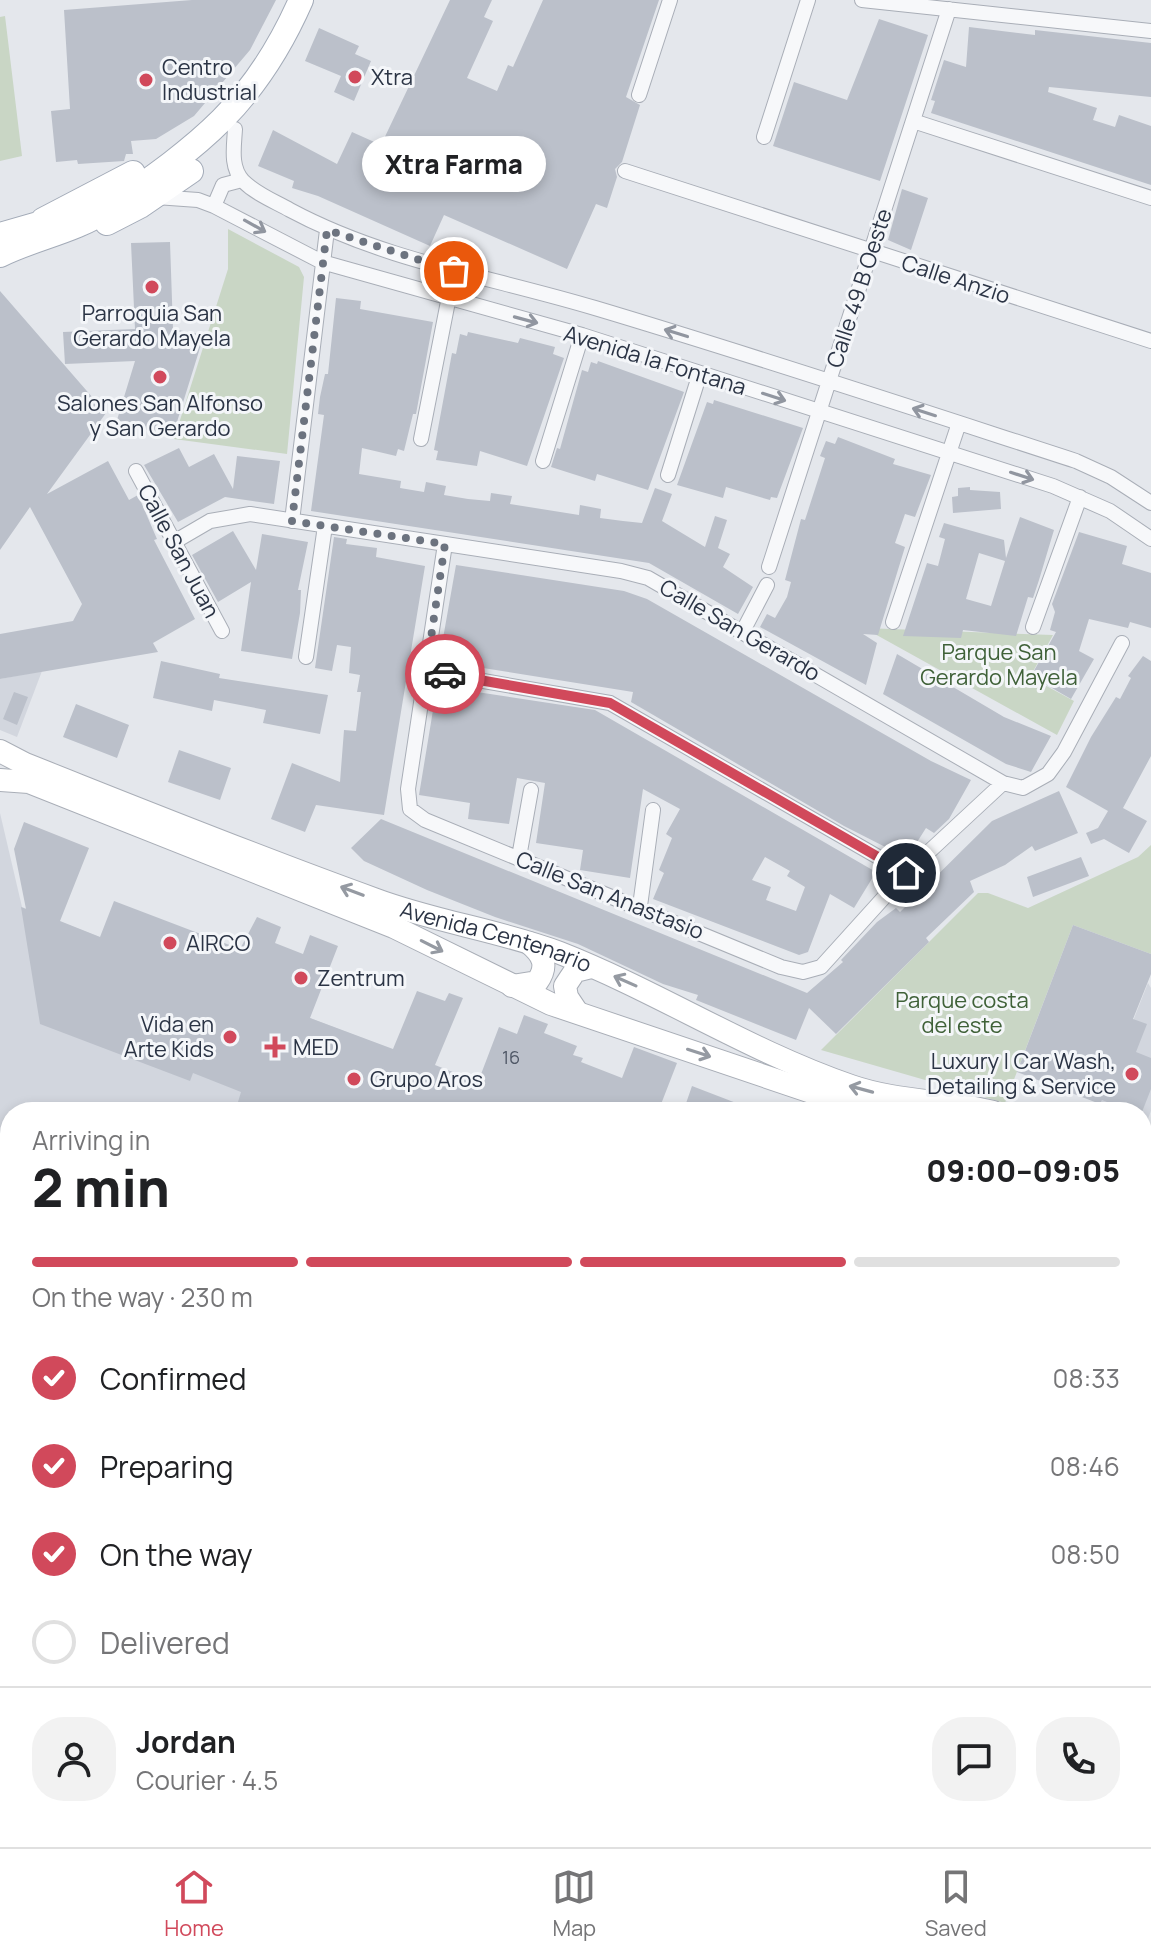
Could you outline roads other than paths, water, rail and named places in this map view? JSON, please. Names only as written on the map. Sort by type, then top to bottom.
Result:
[{"type":"main road","points":[[0,255],[125,178],[192,130],[245,71],[284,0]]},
{"type":"main road","points":[[48,227],[70,237],[103,225],[155,197],[200,164],[269,88],[296,43],[312,0]]},
{"type":"main road","points":[[0,235],[48,227],[62,218],[117,200],[187,154],[230,113],[256,81],[312,0]]},
{"type":"main road","name":"Avenida Centenario","points":[[0,751],[25,764],[377,900],[529,943],[591,967],[663,999],[786,1061],[853,1087],[910,1101],[928,1102]]},
{"type":"main road","name":"Avenida Centenario","points":[[0,780],[29,782],[394,927],[512,986],[577,1012],[841,1102]]},
{"type":"main road","points":[[512,986],[529,986],[537,982],[544,971],[541,954],[529,943]]},
{"type":"main road","points":[[577,1012],[567,997],[565,986],[575,971],[591,967]]},
{"type":"street","points":[[639,95],[670,0]]},
{"type":"street","points":[[764,137],[808,0]]},
{"type":"street","points":[[862,0],[1151,31]]},
{"type":"street","name":"Calle 49 B Oeste","points":[[769,567],[949,9]]},
{"type":"street","points":[[913,121],[1151,198]]},
{"type":"street","points":[[214,206],[223,185],[242,180],[234,160],[235,129]]},
{"type":"street","name":"Calle Anzio","points":[[625,171],[1151,341]]},
{"type":"street","name":"Avenida la Fontana","points":[[242,180],[256,192],[327,230],[454,271],[544,293],[1076,461],[1111,477],[1151,503]]},
{"type":"street","name":"Avenida la Fontana","points":[[155,197],[198,200],[214,206],[322,262],[449,301],[582,335],[951,452],[1080,497],[1151,539]]},
{"type":"street","points":[[292,521],[327,230]]},
{"type":"street","points":[[421,439],[454,271]]},
{"type":"street","points":[[543,461],[582,335]]},
{"type":"street","points":[[668,475],[700,373]]},
{"type":"street","points":[[893,622],[959,423]]},
{"type":"street","name":"Calle San Juan","points":[[136,471],[222,631]]},
{"type":"street","points":[[1033,627],[1080,497]]},
{"type":"street","name":"Calle San Gerardo","points":[[174,542],[210,521],[229,515],[250,514],[648,578],[1003,783]]},
{"type":"street","points":[[306,657],[325,526]]},
{"type":"street","name":"Calle San Anastasio","points":[[445,544],[408,789],[410,809],[425,820],[640,906],[781,967],[803,972],[821,967],[906,873],[1003,783]]},
{"type":"street","points":[[743,631],[767,585]]},
{"type":"street","points":[[1003,783],[1023,788],[1048,774],[1064,752],[1122,643]]},
{"type":"street","points":[[426,671],[610,703],[906,873]]},
{"type":"street","points":[[0,769],[29,782]]},
{"type":"street","points":[[519,857],[531,790]]},
{"type":"street","points":[[640,906],[653,810]]},
{"type":"place","name":"Xtra","points":[[355,77]]},
{"type":"place","name":"Centro Industrial","points":[[146,80]]},
{"type":"place","name":"Xtra Farma","points":[[454,271]]},
{"type":"place","name":"Parroquia San Gerardo Mayela","points":[[152,287]]},
{"type":"place","name":"Salones San Alfonso y San Gerardo","points":[[160,377]]},
{"type":"place","name":"AIRCO","points":[[170,943]]},
{"type":"place","name":"Zentrum","points":[[301,978]]},
{"type":"place","name":"Vida en Arte Kids","points":[[230,1037]]},
{"type":"place","name":"MED","points":[[275,1047]]},
{"type":"place","name":"Luxury | Car Wash, Detailing & Service","points":[[1132,1074]]},
{"type":"place","name":"Grupo Aros","points":[[354,1079]]},
{"type":"park label","name":"Parque San Gerardo Mayela","points":[[999,664]]},
{"type":"park label","name":"Parque costa del este","points":[[962,1012]]}]
